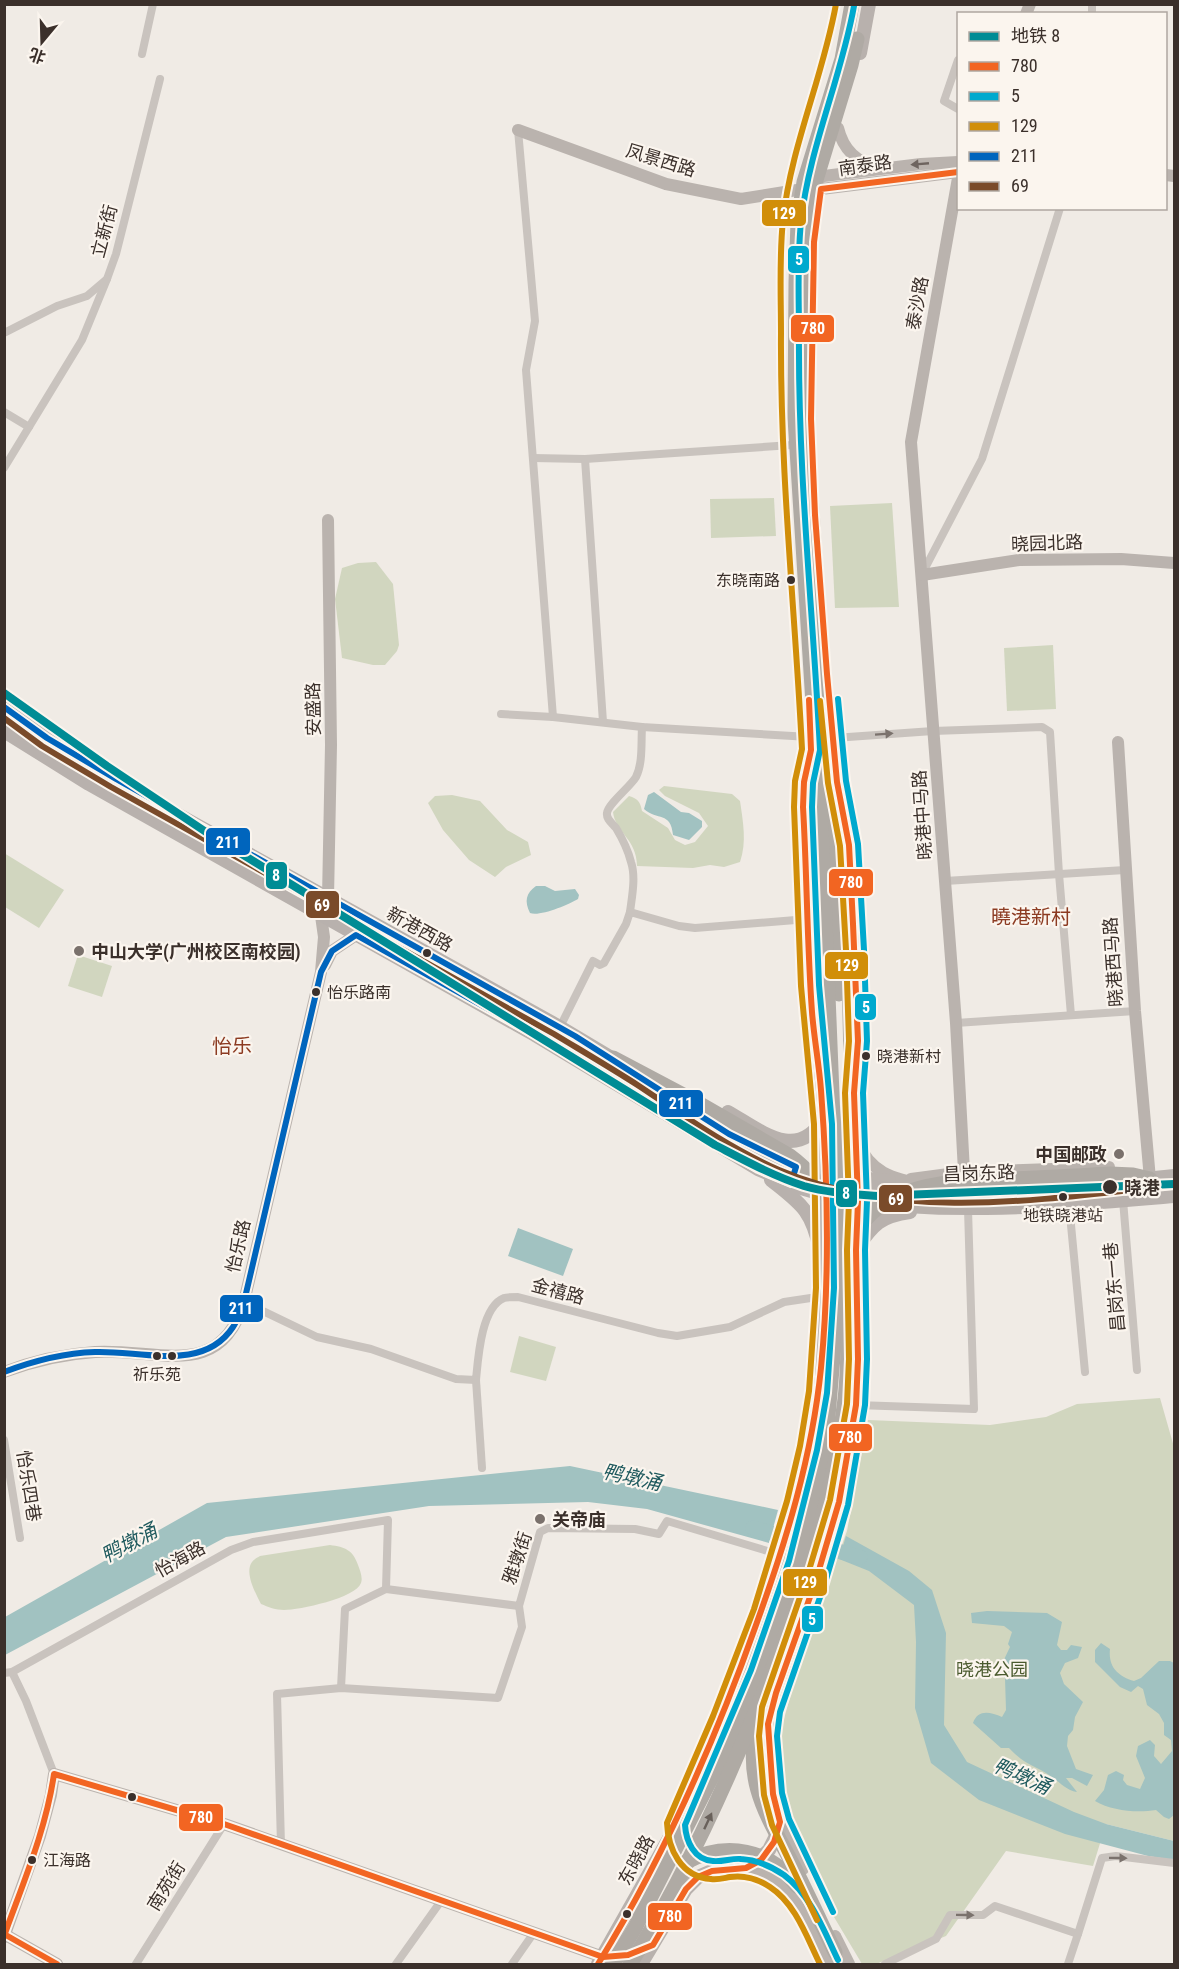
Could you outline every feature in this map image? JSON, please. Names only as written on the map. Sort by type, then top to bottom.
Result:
[{"type":"highway","points":[[838,1180],[823,858],[795,418],[795,362],[797,240],[801,202],[810,160],[842,59],[852,4]]},
{"type":"highway","points":[[834,1345],[838,1180],[834,848],[806,418],[806,313],[812,202],[821,160],[851,65],[862,4]]},
{"type":"highway","points":[[630,1965],[665,1905],[708,1821],[815,1562],[825,1527],[828,1493],[845,1397],[852,1269],[820,1036],[810,775],[811,744]]},
{"type":"highway","points":[[837,782],[845,879],[851,1041],[838,1180]]},
{"type":"highway","points":[[613,1058],[780,1150],[808,1171],[824,1190],[838,1216],[852,1269]]},
{"type":"highway","points":[[635,1928],[725,1749],[783,1600],[813,1499],[827,1428],[838,1289],[843,1261],[856,1232],[879,1208],[900,1194],[929,1185],[1126,1174],[1150,1179]]},
{"type":"highway","points":[[717,1730],[729,1720],[763,1632],[811,1489],[822,1446],[831,1392]]},
{"type":"highway","points":[[785,1636],[760,1714],[755,1738],[756,1785],[767,1818],[794,1867],[836,1960]]},
{"type":"highway","points":[[605,1962],[635,1928],[670,1875],[682,1863],[711,1852],[739,1850],[765,1858],[786,1873],[803,1895],[836,1960]]},
{"type":"main road","points":[[838,1180],[835,1088],[827,1030],[818,804],[811,744],[792,445],[789,359],[790,260],[797,190],[811,134],[837,52],[845,4]]},
{"type":"main road","points":[[838,1180],[855,1139],[854,1093],[848,1045],[836,844],[837,782],[818,551],[811,419],[814,242],[823,183],[858,61],[869,4]]},
{"type":"main road","name":"新港西路","points":[[4,707],[47,738],[87,762],[613,1058],[718,1127],[796,1167],[838,1180],[860,1201]]},
{"type":"main road","name":"新港西路","points":[[4,730],[99,790],[562,1051],[752,1166],[791,1183],[838,1180]]},
{"type":"main road","points":[[825,1527],[839,1502],[856,1405],[858,1359],[852,1269],[860,1201],[838,1180],[822,1119],[819,1073],[827,1030]]},
{"type":"main road","points":[[613,1058],[664,1076],[776,1138],[790,1142],[797,1141],[816,1130],[822,1119]]},
{"type":"main road","points":[[752,1166],[796,1199],[806,1210],[816,1230],[825,1275]]},
{"type":"main road","points":[[791,1183],[796,1167]]},
{"type":"main road","name":"昌岗东路","points":[[838,1180],[931,1193],[966,1193],[1174,1176]]},
{"type":"main road","name":"东晓路","points":[[605,1962],[676,1823],[710,1749],[741,1671],[782,1552],[807,1456],[817,1395],[825,1275],[838,1180]]},
{"type":"main road","name":"昌岗东路","points":[[860,1201],[938,1209],[968,1209],[1174,1196]]},
{"type":"main road","points":[[856,1250],[873,1226],[883,1219],[892,1215],[938,1209]]},
{"type":"main road","points":[[641,1965],[686,1889],[698,1877],[712,1871],[746,1868],[761,1860],[779,1830],[780,1822],[773,1794],[768,1736],[771,1710],[815,1562]]},
{"type":"main road","points":[[710,1749],[723,1746],[735,1747],[749,1753],[759,1762],[773,1794]]},
{"type":"main road","points":[[676,1823],[679,1848],[695,1864],[712,1871]]},
{"type":"street","points":[[141,54],[153,4]]},
{"type":"street","points":[[957,63],[944,101],[957,109]]},
{"type":"street","name":"立新街","points":[[4,333],[57,306],[87,296],[107,279],[116,254],[160,79]]},
{"type":"street","points":[[838,128],[840,138],[850,153],[868,165],[882,168]]},
{"type":"street","points":[[518,130],[535,321],[526,370],[553,717]]},
{"type":"street","name":"凤景西路","points":[[518,130],[666,184],[741,199],[797,190]]},
{"type":"street","name":"南泰路","points":[[797,190],[882,168],[957,162]]},
{"type":"street","name":"南泰路","points":[[823,183],[957,172]]},
{"type":"street","name":"泰沙路","points":[[912,435],[957,184]]},
{"type":"street","points":[[922,575],[982,459],[1059,210]]},
{"type":"street","points":[[4,468],[82,340],[107,279]]},
{"type":"street","points":[[4,412],[29,427]]},
{"type":"street","name":"晓港中马路","points":[[912,435],[956,1023],[966,1193]]},
{"type":"street","points":[[533,458],[585,459],[792,445]]},
{"type":"street","points":[[585,459],[603,722]]},
{"type":"street","name":"安盛路","points":[[328,520],[331,745],[328,898]]},
{"type":"street","name":"晓园北路","points":[[922,575],[1019,560],[1121,559],[1174,563]]},
{"type":"street","points":[[501,714],[553,717],[811,744],[804,782],[803,807],[812,1009],[819,1073]]},
{"type":"street","points":[[560,1027],[593,961],[600,965],[604,963],[626,924],[630,912],[632,864],[627,849],[607,813],[608,808],[628,789],[636,777],[642,727]]},
{"type":"street","points":[[834,738],[1042,727],[1050,732],[1071,1015]]},
{"type":"street","name":"晓港西马路","points":[[1118,742],[1135,1011],[1150,1179]]},
{"type":"street","points":[[837,782],[849,845],[858,1041],[854,1093]]},
{"type":"street","points":[[945,881],[1125,870]]},
{"type":"street","points":[[630,912],[679,927],[695,928],[808,919]]},
{"type":"street","points":[[321,916],[324,937],[321,972]]},
{"type":"street","points":[[321,972],[332,951],[356,935]]},
{"type":"street","name":"怡乐路","points":[[4,1372],[47,1359],[94,1352],[120,1351],[188,1355],[208,1350],[225,1340],[233,1329],[244,1302],[321,972]]},
{"type":"street","points":[[956,1023],[1135,1011]]},
{"type":"street","points":[[829,1047],[848,1045]]},
{"type":"street","points":[[855,1139],[867,1161],[891,1177],[966,1193]]},
{"type":"street","points":[[838,1180],[902,1180],[964,1172],[1121,1167],[1150,1179]]},
{"type":"street","name":"昌岗东一巷","points":[[1123,1200],[1137,1370]]},
{"type":"street","points":[[1069,1204],[1085,1372]]},
{"type":"street","points":[[856,1405],[974,1409],[968,1209]]},
{"type":"street","points":[[825,1275],[852,1269]]},
{"type":"street","name":"金禧路","points":[[477,1380],[481,1346],[488,1319],[493,1307],[504,1298],[518,1297],[676,1336],[730,1327],[784,1302],[824,1296]]},
{"type":"street","points":[[244,1302],[316,1337],[371,1349],[456,1379],[477,1380],[482,1467]]},
{"type":"street","name":"怡乐四巷","points":[[4,1440],[20,1538]]},
{"type":"street","name":"怡海路","points":[[8,1672],[231,1550],[253,1542],[388,1520],[386,1589]]},
{"type":"street","name":"雅墩街","points":[[386,1589],[519,1606],[540,1532],[548,1528],[635,1529],[660,1534],[667,1521],[782,1552]]},
{"type":"street","points":[[341,1688],[345,1609],[386,1589]]},
{"type":"street","points":[[281,1845],[277,1694],[341,1688],[498,1698],[522,1627],[519,1606]]},
{"type":"street","points":[[8,1672],[26,1701],[54,1774],[51,1796],[40,1836],[5,1936],[57,1965]]},
{"type":"street","points":[[54,1774],[224,1824],[533,1934],[605,1962],[653,1946]]},
{"type":"street","points":[[780,1822],[849,1965]]},
{"type":"street","name":"南苑街","points":[[136,1965],[224,1824]]},
{"type":"street","points":[[1068,1965],[1102,1858],[1116,1856],[1174,1863]]},
{"type":"street","points":[[746,1868],[767,1874],[790,1892],[836,1960]]},
{"type":"street","points":[[396,1965],[441,1901]]},
{"type":"street","points":[[885,1965],[936,1939],[950,1914],[982,1915],[995,1906],[1078,1934]]},
{"type":"street","points":[[512,1965],[533,1934]]},
{"type":"green space","points":[[774,498],[776,536],[711,538],[710,499]]},
{"type":"green space","points":[[892,503],[899,607],[835,608],[830,506]]},
{"type":"green space","points":[[376,562],[393,584],[399,645],[397,651],[385,665],[373,665],[342,658],[335,599],[342,568],[358,563]]},
{"type":"green space","points":[[1053,645],[1056,709],[1007,711],[1004,648]]},
{"type":"green space","points":[[664,786],[732,794],[740,801],[744,839],[740,862],[724,867],[710,865],[693,868],[637,866],[634,849],[618,825],[613,812],[629,796],[638,801],[642,811],[668,828],[675,840],[685,845],[695,842],[708,826],[699,813],[665,796],[659,790]]},
{"type":"green space","points":[[452,795],[480,801],[507,830],[528,842],[531,855],[506,867],[495,877],[469,860],[443,830],[428,803],[435,796]]},
{"type":"green space","points":[[4,853],[64,890],[39,928],[5,907]]},
{"type":"green space","points":[[78,955],[112,966],[102,997],[68,986]]},
{"type":"green space","points":[[519,1336],[556,1347],[546,1381],[510,1372]]},
{"type":"green space","name":"晓港公园","points":[[1160,1398],[1174,1447],[1174,1841],[1106,1824],[1093,1866],[1006,1851],[946,1936],[876,1964],[862,1964],[834,1917],[787,1811],[775,1752],[799,1664],[847,1531],[868,1420],[990,1425],[1046,1417],[1077,1404]]},
{"type":"green space","points":[[330,1545],[344,1548],[354,1556],[361,1576],[361,1583],[357,1588],[338,1598],[302,1608],[281,1610],[261,1604],[249,1572],[254,1560],[260,1556]]},
{"type":"water","points":[[654,792],[681,812],[689,813],[702,821],[702,827],[689,840],[673,835],[672,827],[666,819],[644,809],[648,795]]},
{"type":"water","points":[[536,886],[545,886],[555,891],[575,889],[579,895],[578,899],[547,912],[530,913],[527,898]]},
{"type":"water","points":[[518,1228],[573,1249],[563,1276],[508,1256]]},
{"type":"water","points":[[570,1466],[778,1510],[769,1543],[647,1509],[588,1502],[429,1506],[226,1537],[5,1655],[5,1617],[207,1503]]},
{"type":"water","points":[[846,1536],[909,1571],[932,1590],[946,1633],[944,1725],[967,1762],[1074,1812],[1106,1824],[1174,1841],[1174,1860],[1148,1856],[1065,1834],[979,1800],[931,1763],[915,1708],[914,1605],[869,1571],[839,1559]]},
{"type":"water","points":[[987,1611],[1047,1613],[1062,1622],[1057,1645],[1061,1650],[1067,1650],[1071,1645],[1082,1647],[1078,1658],[1065,1663],[1060,1673],[1064,1684],[1083,1702],[1075,1717],[1073,1730],[1068,1736],[1067,1746],[1076,1769],[1093,1775],[1087,1786],[1072,1778],[1066,1778],[1077,1792],[1024,1761],[1009,1748],[1001,1748],[973,1723],[978,1715],[989,1713],[1002,1717],[1006,1710],[1005,1678],[998,1672],[1010,1647],[1008,1644],[1012,1632],[1004,1626],[972,1623],[971,1613]]},
{"type":"water","points":[[1101,1643],[1110,1649],[1112,1666],[1115,1670],[1134,1681],[1141,1678],[1159,1661],[1174,1663],[1174,1815],[1169,1819],[1156,1810],[1125,1810],[1095,1801],[1104,1790],[1108,1775],[1116,1771],[1124,1775],[1123,1780],[1127,1785],[1140,1789],[1145,1778],[1136,1756],[1138,1746],[1150,1740],[1155,1745],[1154,1756],[1161,1764],[1172,1751],[1171,1740],[1164,1735],[1164,1723],[1159,1714],[1147,1705],[1143,1689],[1138,1686],[1131,1692],[1120,1687],[1095,1662],[1095,1650]]},
{"type":"waterway","name":"鸭墩涌","points":[[753,1528],[860,1557]]},
{"type":"metro line","name":"8","points":[[4,693],[206,832],[715,1145],[781,1177],[822,1190],[878,1196],[1174,1184]]},
{"type":"transit line","name":"129","points":[[820,1964],[800,1922],[779,1894],[751,1878],[714,1879],[692,1873],[684,1867],[673,1852],[667,1823],[713,1716],[754,1609],[787,1501],[800,1446],[809,1391],[816,1288],[814,1124],[801,986],[794,807],[795,781],[802,749],[783,437],[781,262],[787,192],[836,4]]},
{"type":"transit line","name":"5","points":[[838,1960],[816,1914],[802,1893],[784,1875],[758,1862],[738,1859],[706,1860],[692,1849],[685,1825],[751,1670],[789,1561],[817,1450],[827,1393],[834,1288],[832,1124],[819,985],[812,807],[813,783],[820,750],[801,440],[799,265],[805,194],[854,6]]},
{"type":"transit line","name":"780","points":[[4,1936],[40,1836],[54,1774],[224,1824],[603,1957],[628,1955],[653,1945],[686,1889],[698,1877],[712,1871],[746,1868],[761,1860],[774,1842],[780,1822],[773,1794],[768,1724],[776,1693],[816,1580],[839,1502],[856,1405],[858,1359],[856,1250],[858,1201],[854,1093],[858,1041],[849,845],[837,782],[815,515],[811,419],[814,242],[821,189],[957,172]]},
{"type":"transit line","name":"5","points":[[833,1912],[789,1819],[782,1793],[777,1736],[780,1712],[825,1583],[848,1505],[865,1405],[867,1201],[863,1093],[867,1041],[864,950],[858,844],[846,781],[838,699]]},
{"type":"transit line","name":"780","points":[[598,1964],[645,1883],[666,1841],[723,1713],[778,1562],[804,1467],[817,1401],[826,1299],[827,1229],[820,1080],[810,986],[803,807],[804,782],[811,750],[809,700]]},
{"type":"transit line","name":"129","points":[[817,1920],[772,1825],[764,1795],[759,1736],[762,1707],[807,1577],[830,1500],[847,1404],[849,1201],[845,1093],[849,1041],[846,950],[840,846],[828,783],[820,701]]},
{"type":"transit line","name":"211","points":[[4,707],[47,738],[116,779],[575,1036],[729,1134],[796,1167],[791,1183],[758,1169],[535,1035],[356,935],[332,951],[321,972],[244,1302],[233,1327],[220,1341],[205,1350],[188,1355],[112,1352],[72,1354],[26,1364],[4,1372]]},
{"type":"transit line","name":"69","points":[[4,718],[42,746],[111,787],[554,1034],[725,1142],[779,1170],[826,1186],[875,1197],[924,1202],[975,1203],[1025,1200],[1174,1185]]},
{"type":"transit line","name":"780","points":[[4,1934],[57,1964]]},
{"type":"place","name":"东晓南路","points":[[791,580]]},
{"type":"place","name":"中山大学(广州校区南校园)","points":[[79,951]]},
{"type":"place","name":"怡乐路南","points":[[316,992]]},
{"type":"place","name":"晓港新村","points":[[866,1056]]},
{"type":"place","name":"中国邮政","points":[[1119,1154]]},
{"type":"place","name":"晓港","points":[[1110,1187]]},
{"type":"place","name":"地铁晓港站","points":[[1063,1197]]},
{"type":"place","name":"祈乐苑","points":[[157,1356]]},
{"type":"place","name":"关帝庙","points":[[540,1519]]},
{"type":"place","name":"江海路","points":[[32,1860]]},
{"type":"district","name":"曉港新村","points":[[1031,917]]},
{"type":"district","name":"怡乐","points":[[232,1046]]}]
